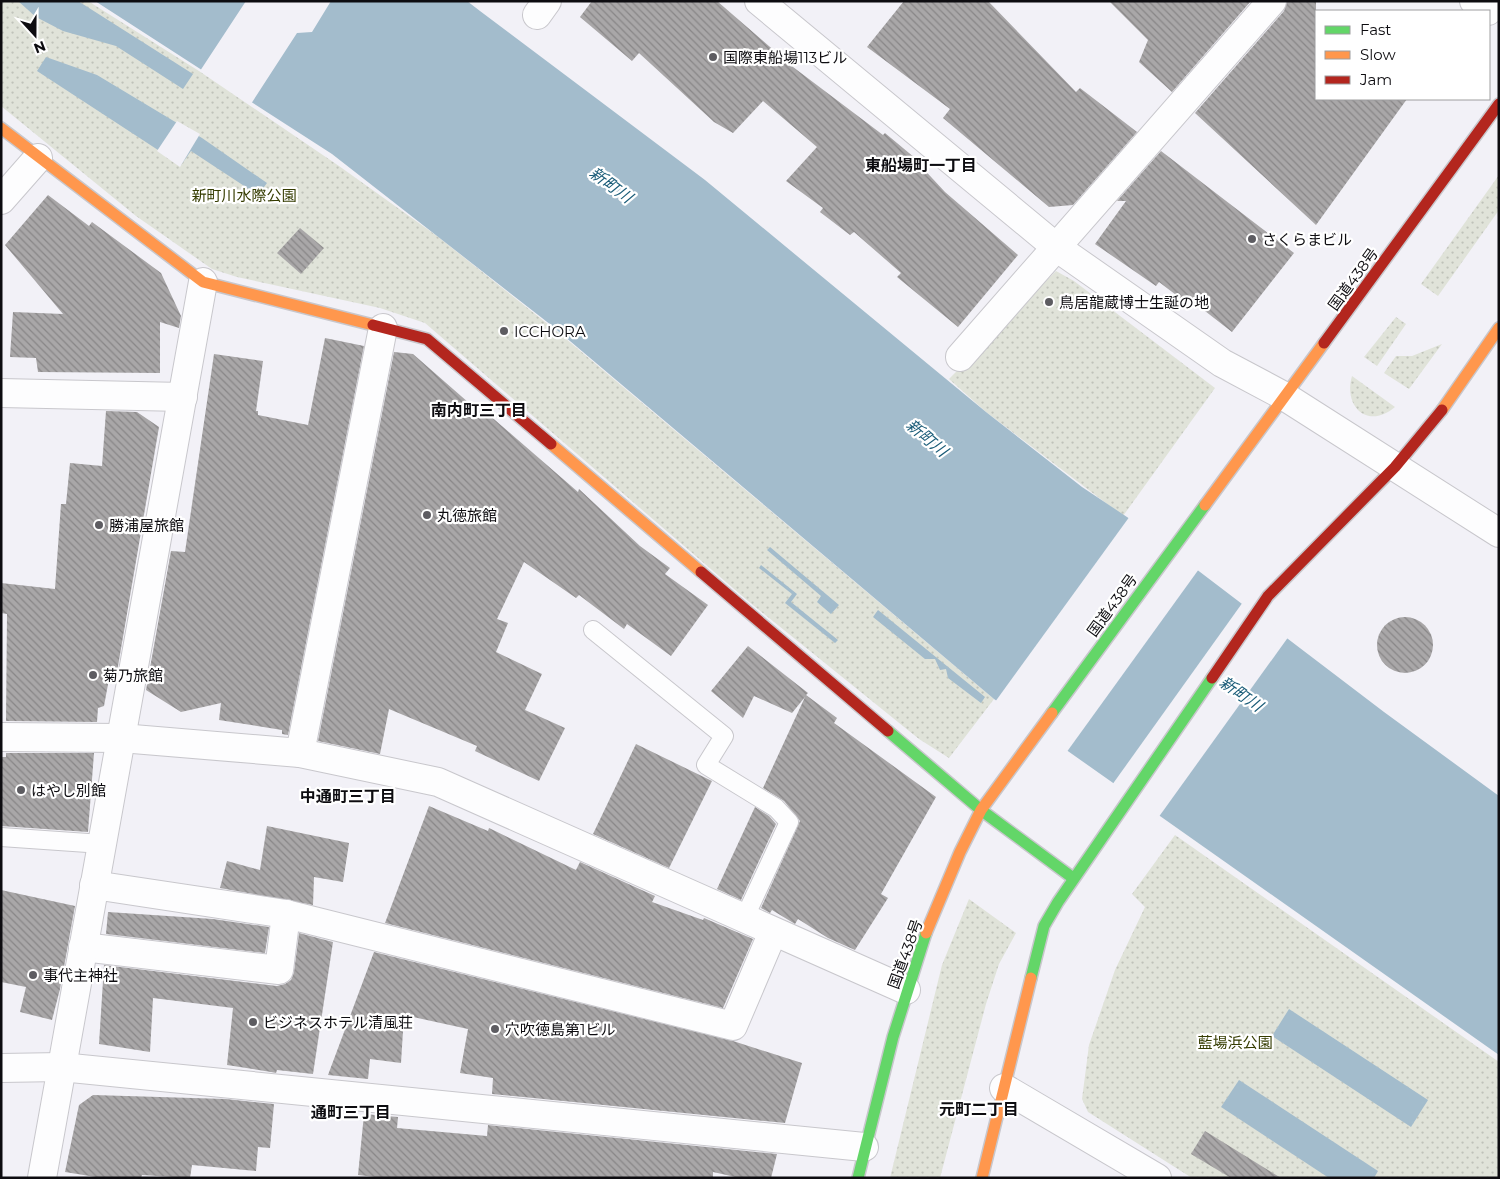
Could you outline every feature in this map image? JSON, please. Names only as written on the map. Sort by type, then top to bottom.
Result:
[{"type":"main road","name":"国道438号","points":[[858,1178],[864,1147],[906,990],[953,866],[981,810],[1499,104]]},
{"type":"main road","points":[[1,128],[203,282],[427,339],[981,810],[1073,878]]},
{"type":"main road","points":[[982,1178],[1044,926],[1073,878],[1268,596],[1395,467],[1434,421],[1499,328]]},
{"type":"street","points":[[759,1],[1056,247],[1222,364],[1284,396],[1499,533]]},
{"type":"street","points":[[960,357],[1272,1]]},
{"type":"street","points":[[1474,1],[1487,10]]},
{"type":"street","points":[[1,200],[38,158]]},
{"type":"street","points":[[42,1178],[203,282]]},
{"type":"street","points":[[300,753],[383,328]]},
{"type":"street","points":[[1,393],[182,396]]},
{"type":"street","points":[[1,737],[121,738],[300,753],[438,782],[906,990]]},
{"type":"street","points":[[94,885],[286,914],[733,1026],[774,932]]},
{"type":"street","points":[[83,948],[279,970],[286,914]]},
{"type":"street","points":[[1,1068],[61,1067],[864,1147]]},
{"type":"street","points":[[1004,1088],[1157,1178]]},
{"type":"lane","points":[[592,630],[724,736],[706,765],[776,808],[789,822],[744,919]]},
{"type":"lane","points":[[1,838],[102,844]]},
{"type":"green space","name":"新町川水際公園","points":[[1,1],[88,1],[199,71],[339,166],[437,236],[559,333],[994,699],[949,758],[919,739],[748,601],[425,323],[380,308],[237,277],[212,269],[136,216],[1,106]]},
{"type":"green space","points":[[1499,175],[1499,210],[1438,296],[1421,284]]},
{"type":"green space","points":[[1056,271],[1074,281],[1215,388],[1123,516],[986,412],[949,379]]},
{"type":"green space","points":[[1396,317],[1406,324],[1377,366],[1364,357]]},
{"type":"green space","points":[[1442,344],[1409,389],[1384,373],[1396,356],[1412,356]]},
{"type":"green space","points":[[1352,376],[1395,407],[1385,414],[1376,416],[1360,412],[1351,397]]},
{"type":"green space","name":"藍場浜公園","points":[[1175,835],[1499,1062],[1499,1178],[1192,1178],[1088,1112],[1082,1099],[1089,1045],[1115,970],[1145,907],[1132,894]]},
{"type":"green space","points":[[969,899],[1016,933],[999,964],[986,1004],[940,1178],[890,1178],[942,965]]},
{"type":"water","points":[[18,1],[78,1],[193,74],[183,89],[116,46],[63,31],[36,17]]},
{"type":"water","name":"新町川","points":[[95,1],[467,1],[705,180],[986,412],[1082,487],[1133,521],[1384,712],[1499,796],[1499,1055],[994,699],[551,325],[332,154]]},
{"type":"water","points":[[46,57],[97,75],[202,138],[267,183],[258,195],[191,151],[181,165],[37,71]]},
{"type":"water","points":[[770,547],[839,605],[831,614],[817,602],[821,596],[767,550]]},
{"type":"water","points":[[761,565],[797,594],[791,602],[838,640],[835,643],[785,603],[792,594],[759,568]]},
{"type":"water","points":[[878,610],[985,697],[981,703],[948,678],[946,669],[940,670],[935,659],[925,659],[873,617]]},
{"type":"water","points":[[1289,1009],[1428,1100],[1411,1127],[1272,1036]]},
{"type":"water","points":[[1239,1080],[1378,1171],[1374,1178],[1329,1178],[1221,1107]]},
{"type":"pier","points":[[246,1],[331,1],[312,32],[297,33],[251,104],[200,71]]},
{"type":"pier","points":[[177,121],[200,134],[180,167],[157,151]]},
{"type":"pier","points":[[1130,516],[1199,569],[1066,753],[995,702]]},
{"type":"pier","points":[[1243,602],[1289,636],[1158,818],[1112,785]]},
{"type":"building","points":[[592,1],[717,1],[793,67],[883,135],[885,133],[921,163],[919,164],[945,192],[1018,255],[958,327],[897,277],[901,273],[854,232],[850,235],[820,212],[823,208],[786,181],[817,147],[763,101],[733,133],[714,122],[639,53],[632,61],[580,17]]},
{"type":"building","points":[[904,1],[988,1],[1076,92],[1080,88],[1137,132],[1073,205],[1049,207],[943,118],[950,109],[867,47]]},
{"type":"building","points":[[1109,1],[1251,1],[1172,92],[1139,62],[1148,40]]},
{"type":"building","points":[[1287,1],[1316,1],[1315,100],[1406,100],[1316,225],[1195,113],[1284,11]]},
{"type":"building","points":[[1161,151],[1294,253],[1232,332],[1187,297],[1184,301],[1159,282],[1156,286],[1095,244],[1126,201],[1117,201]]},
{"type":"building","points":[[48,195],[89,226],[92,222],[161,273],[181,316],[179,328],[160,322],[160,373],[38,372],[36,358],[10,357],[13,312],[63,314],[5,245]]},
{"type":"building","points":[[300,228],[324,248],[301,274],[277,253]]},
{"type":"building","points":[[325,338],[364,346],[288,735],[282,734],[282,730],[219,720],[221,703],[181,712],[146,690],[171,551],[185,552],[214,354],[263,361],[256,411],[258,411],[258,415],[308,425]]},
{"type":"building","points":[[394,352],[413,354],[485,417],[488,414],[578,492],[579,489],[640,546],[670,568],[665,574],[708,605],[671,656],[627,624],[624,629],[579,595],[576,598],[524,562],[497,619],[508,623],[496,652],[542,674],[525,710],[565,728],[539,781],[475,751],[477,746],[389,709],[380,754],[318,741]]},
{"type":"building","points":[[106,411],[137,412],[159,427],[117,672],[111,668],[104,706],[98,708],[97,722],[6,721],[7,614],[1,613],[1,583],[55,589],[61,504],[66,504],[70,463],[102,466]]},
{"type":"building","points":[[1405,617],[1416,619],[1425,625],[1431,634],[1433,645],[1431,656],[1425,665],[1416,671],[1405,673],[1394,671],[1385,665],[1379,656],[1377,645],[1379,634],[1385,625],[1394,619]]},
{"type":"building","points":[[748,646],[808,693],[806,695],[837,718],[834,723],[936,797],[881,894],[888,898],[855,950],[828,938],[798,919],[795,924],[772,910],[770,913],[761,908],[800,821],[784,801],[763,788],[805,697],[792,713],[754,696],[743,718],[711,691]]},
{"type":"building","points":[[636,744],[712,781],[669,868],[593,834]]},
{"type":"building","points":[[6,753],[94,753],[88,832],[1,826],[1,757],[6,757]]},
{"type":"building","points":[[429,806],[488,831],[489,828],[576,870],[580,862],[655,896],[652,902],[703,920],[704,918],[753,939],[723,1008],[385,923]]},
{"type":"building","points":[[755,807],[769,816],[776,824],[741,900],[717,889]]},
{"type":"building","points":[[267,826],[349,843],[343,882],[314,877],[313,905],[220,888],[227,861],[260,870]]},
{"type":"building","name":"事代主神社","points":[[1,890],[75,906],[60,989],[52,1020],[20,1012],[26,987],[1,982]]},
{"type":"building","points":[[108,912],[213,919],[269,927],[265,953],[106,934]]},
{"type":"building","points":[[299,933],[333,942],[313,1074],[277,1070],[276,1073],[227,1065],[233,1008],[153,998],[150,1052],[99,1044],[104,965],[277,986],[291,980],[294,972]]},
{"type":"building","points":[[374,952],[733,1041],[802,1063],[785,1123],[492,1094],[493,1078],[460,1073],[468,1029],[404,1015],[401,1063],[370,1059],[368,1079],[328,1075]]},
{"type":"building","points":[[93,1095],[226,1099],[274,1104],[270,1148],[258,1147],[256,1171],[192,1165],[190,1178],[142,1175],[141,1178],[102,1178],[65,1172],[79,1105]]},
{"type":"building","points":[[364,1114],[398,1117],[397,1128],[487,1136],[488,1125],[777,1154],[771,1178],[740,1178],[713,1172],[713,1178],[385,1178],[358,1175]]},
{"type":"building","points":[[1205,1131],[1281,1178],[1231,1178],[1191,1154]]},
{"type":"traffic: fast","points":[[1052,713],[1205,505]]},
{"type":"traffic: fast","points":[[1031,978],[1044,926],[1058,902],[1212,678]]},
{"type":"traffic: fast","points":[[888,731],[981,810],[1073,878]]},
{"type":"traffic: fast","points":[[858,1178],[893,1037],[926,933]]},
{"type":"traffic: slow","points":[[1,128],[203,282],[373,325]]},
{"type":"traffic: slow","points":[[1442,410],[1499,328]]},
{"type":"traffic: slow","points":[[1205,505],[1324,343]]},
{"type":"traffic: slow","points":[[551,444],[701,572]]},
{"type":"traffic: slow","points":[[926,933],[960,852],[981,810],[1052,713]]},
{"type":"traffic: slow","points":[[982,1178],[1031,978]]},
{"type":"traffic: jam","points":[[1324,343],[1499,104]]},
{"type":"traffic: jam","points":[[373,325],[427,339],[551,444]]},
{"type":"traffic: jam","points":[[1212,678],[1268,596],[1395,467],[1442,410]]},
{"type":"traffic: jam","points":[[701,572],[888,731]]},
{"type":"place","name":"国際東船場113ビル","points":[[713,57]]},
{"type":"place","name":"さくらまビル","points":[[1252,239]]},
{"type":"place","name":"鳥居龍蔵博士生誕の地","points":[[1049,302]]},
{"type":"place","name":"ICCHORA","points":[[504,331]]},
{"type":"place","name":"丸徳旅館","points":[[427,515]]},
{"type":"place","name":"勝浦屋旅館","points":[[99,525]]},
{"type":"place","name":"菊乃旅館","points":[[93,675]]},
{"type":"place","name":"はやし別館","points":[[21,790]]},
{"type":"place","name":"事代主神社","points":[[33,975]]},
{"type":"place","name":"ビジネスホテル清風荘","points":[[253,1022]]},
{"type":"place","name":"穴吹徳島第1ビル","points":[[495,1029]]},
{"type":"district","name":"東船場町一丁目","points":[[921,165]]},
{"type":"district","name":"南内町三丁目","points":[[479,410]]},
{"type":"district","name":"中通町三丁目","points":[[348,796]]},
{"type":"district","name":"元町二丁目","points":[[979,1109]]},
{"type":"district","name":"通町三丁目","points":[[351,1112]]}]
